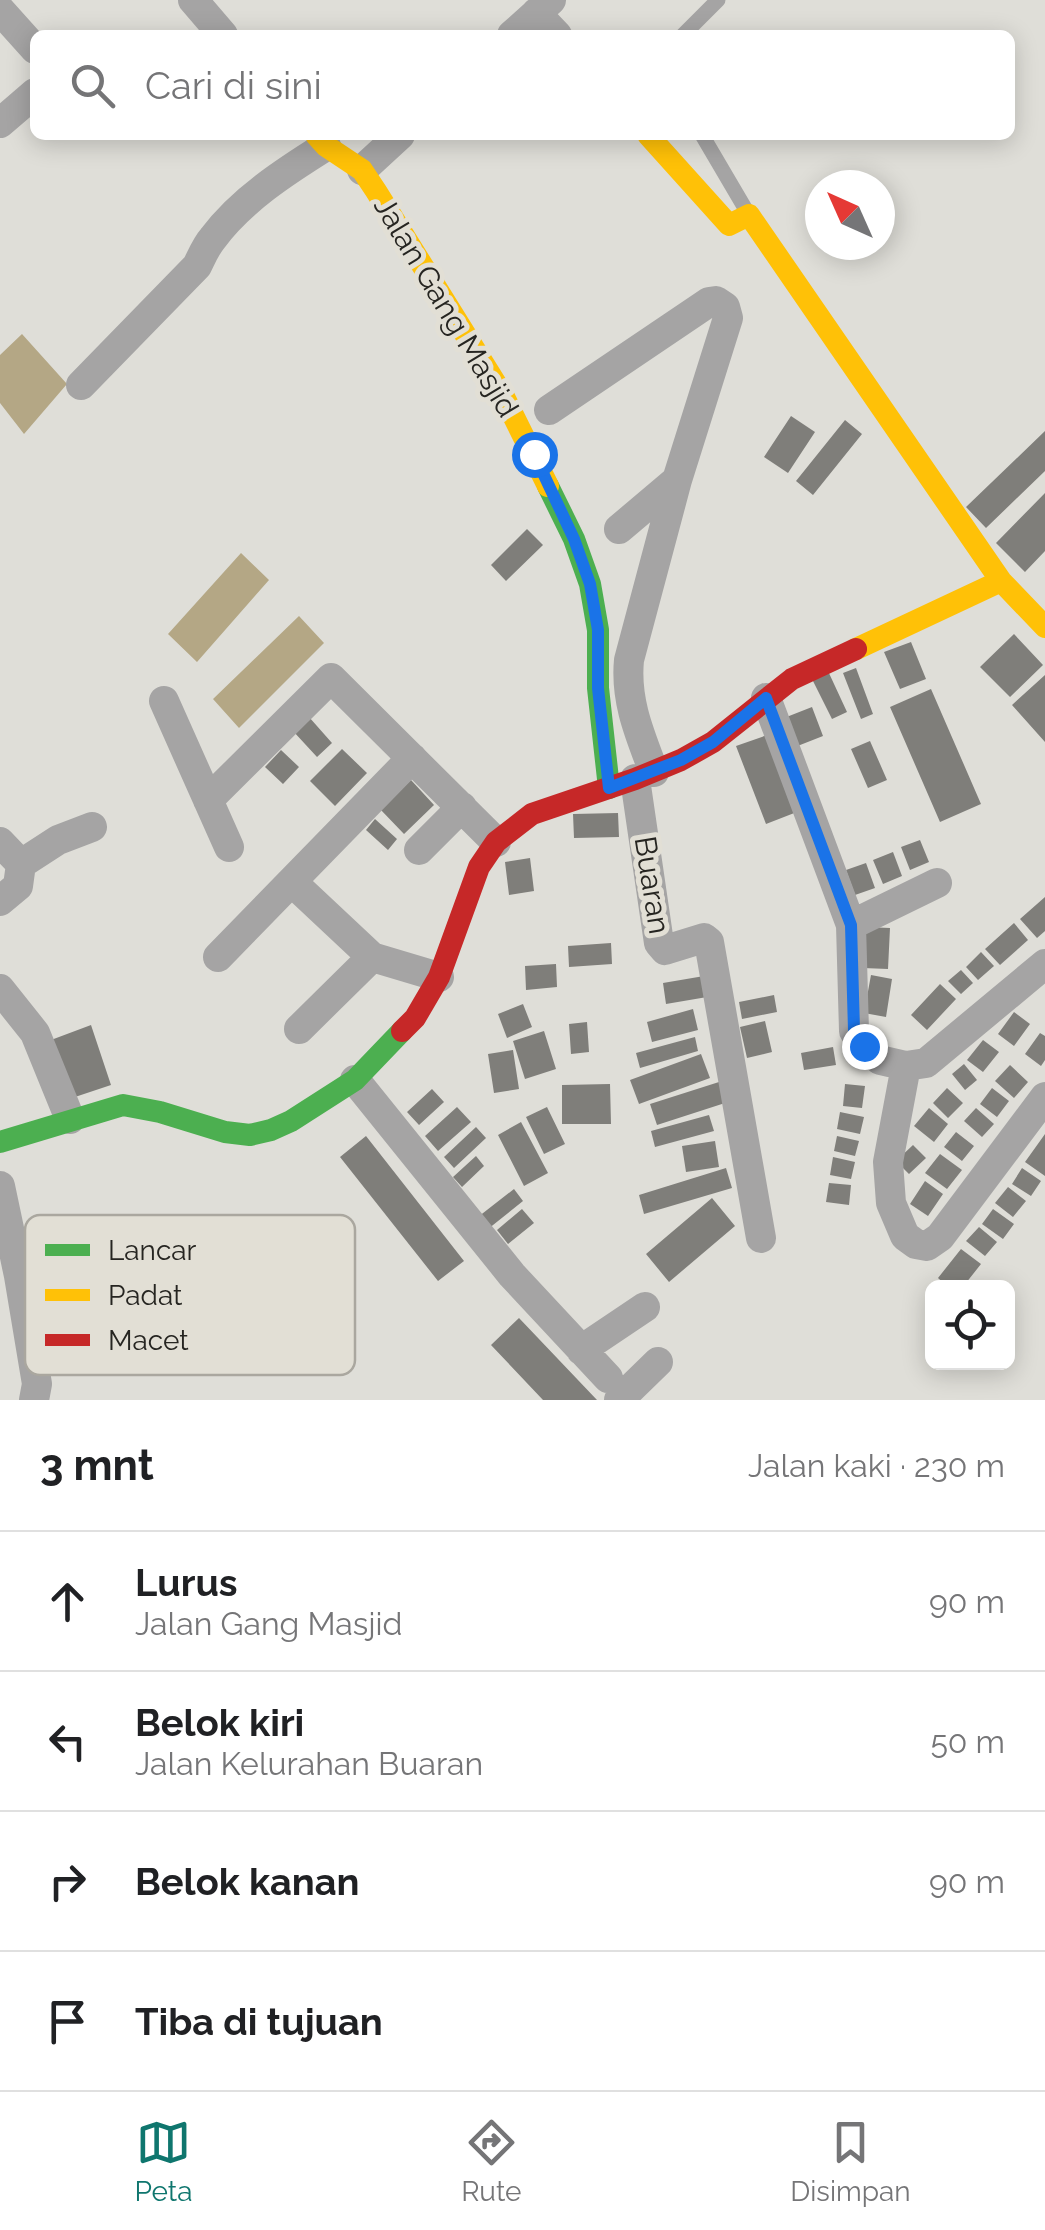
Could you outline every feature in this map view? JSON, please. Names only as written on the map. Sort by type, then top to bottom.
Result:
[{"type":"street","points":[[193,0],[220,30]]},
{"type":"street","points":[[0,10],[30,43]]},
{"type":"street","points":[[521,30],[548,16]]},
{"type":"street","points":[[0,123],[30,97]]},
{"type":"street","points":[[362,170],[395,140]]},
{"type":"street","points":[[652,140],[729,225],[749,215],[1001,582],[1045,628]]},
{"type":"street","points":[[81,385],[197,266],[209,242],[239,209],[298,164],[321,141]]},
{"type":"street","name":"Jalan Gang Masjid","points":[[321,141],[362,170],[504,395],[574,539],[590,584],[598,630],[598,688],[632,780]]},
{"type":"street","points":[[550,410],[709,302],[716,300],[725,307],[728,318],[677,480],[629,660],[632,780]]},
{"type":"street","points":[[619,529],[677,480]]},
{"type":"street","points":[[0,1142],[123,1105],[225,1132],[250,1134],[291,1121],[356,1080],[415,1018],[439,978],[479,867],[496,842],[532,814],[681,760],[713,742],[792,679],[1001,582]]},
{"type":"street","points":[[208,800],[331,678],[496,842]]},
{"type":"street","points":[[766,698],[851,925],[854,1030],[864,1046],[880,1060],[906,1066],[926,1064],[1045,964]]},
{"type":"street","points":[[164,701],[229,848]]},
{"type":"street","points":[[218,957],[412,758]]},
{"type":"street","name":"Buaran","points":[[632,780],[659,943],[665,950],[704,938],[709,942],[762,1238]]},
{"type":"street","points":[[419,850],[462,807]]},
{"type":"street","points":[[0,901],[18,886],[10,853],[92,827]]},
{"type":"street","points":[[292,882],[372,957],[439,978]]},
{"type":"street","points":[[851,925],[937,883]]},
{"type":"street","points":[[299,1029],[372,957]]},
{"type":"street","points":[[0,989],[35,1032],[70,1119]]},
{"type":"street","points":[[906,1066],[888,1162],[891,1203],[905,1236],[916,1244],[927,1246],[940,1237],[1045,1096]]},
{"type":"street","points":[[356,1080],[512,1275],[613,1389],[658,1362]]},
{"type":"street","points":[[0,1186],[25,1312]]},
{"type":"street","points":[[581,1350],[645,1307]]},
{"type":"lane","points":[[688,30],[718,0]]},
{"type":"lane","points":[[705,140],[749,215]]},
{"type":"shaded area","points":[[22,334],[67,384],[24,434],[0,403],[0,355]]},
{"type":"shaded area","points":[[241,553],[269,580],[197,662],[168,634]]},
{"type":"shaded area","points":[[299,616],[324,643],[239,728],[213,699]]},
{"type":"building","points":[[791,416],[815,432],[788,473],[764,457]]},
{"type":"building","points":[[845,420],[862,434],[813,495],[796,481]]},
{"type":"building","points":[[1045,431],[1045,471],[986,528],[966,507]]},
{"type":"building","points":[[1045,493],[1045,551],[1025,572],[996,543]]},
{"type":"building","points":[[527,529],[543,545],[506,581],[491,565]]},
{"type":"building","points":[[1014,634],[1043,665],[1010,697],[980,667]]},
{"type":"building","points":[[911,642],[926,679],[900,689],[884,652]]},
{"type":"building","points":[[856,668],[873,714],[861,719],[843,673]]},
{"type":"building","points":[[828,671],[847,712],[832,719],[812,679]]},
{"type":"building","points":[[1045,675],[1045,742],[1012,705]]},
{"type":"building","points":[[931,689],[981,804],[940,822],[890,707]]},
{"type":"building","points":[[812,707],[823,736],[795,747],[784,718]]},
{"type":"building","points":[[309,717],[332,743],[317,757],[293,731]]},
{"type":"building","points":[[773,733],[802,810],[766,824],[736,746]]},
{"type":"building","points":[[870,741],[887,780],[868,788],[851,749]]},
{"type":"building","points":[[342,749],[367,773],[335,806],[310,781]]},
{"type":"building","points":[[281,750],[299,767],[283,784],[265,767]]},
{"type":"building","points":[[411,780],[434,805],[404,834],[380,809]]},
{"type":"building","points":[[618,813],[619,837],[574,838],[573,814]]},
{"type":"building","points":[[375,819],[397,839],[388,850],[366,830]]},
{"type":"building","points":[[920,840],[929,862],[910,870],[901,847]]},
{"type":"building","points":[[893,852],[902,876],[883,884],[873,860]]},
{"type":"building","points":[[530,858],[534,891],[509,895],[505,862]]},
{"type":"building","points":[[866,863],[875,888],[855,895],[846,870]]},
{"type":"building","points":[[1045,897],[1045,931],[1037,938],[1020,919]]},
{"type":"building","points":[[1014,923],[1028,940],[1000,965],[985,949]]},
{"type":"building","points":[[866,927],[890,928],[888,969],[863,968]]},
{"type":"building","points":[[611,943],[612,964],[569,967],[568,946]]},
{"type":"building","points":[[981,952],[994,966],[978,980],[966,967]]},
{"type":"building","points":[[556,964],[557,987],[526,990],[525,966]]},
{"type":"building","points":[[961,970],[973,983],[961,994],[948,981]]},
{"type":"building","points":[[710,975],[713,996],[666,1004],[663,983]]},
{"type":"building","points":[[871,975],[892,979],[886,1017],[864,1013]]},
{"type":"building","points":[[940,984],[956,999],[927,1030],[911,1015]]},
{"type":"building","points":[[774,995],[777,1012],[742,1019],[739,1002]]},
{"type":"building","points":[[523,1004],[532,1027],[507,1038],[498,1014]]},
{"type":"building","points":[[693,1009],[698,1030],[652,1042],[647,1022]]},
{"type":"building","points":[[1014,1012],[1030,1024],[1014,1046],[998,1034]]},
{"type":"building","points":[[765,1021],[772,1052],[747,1058],[740,1027]]},
{"type":"building","points":[[587,1022],[589,1052],[571,1054],[569,1024]]},
{"type":"building","points":[[91,1025],[111,1085],[69,1099],[43,1043]]},
{"type":"building","points":[[544,1031],[556,1069],[525,1079],[513,1041]]},
{"type":"building","points":[[1040,1033],[1045,1036],[1045,1060],[1041,1066],[1025,1054]]},
{"type":"building","points":[[695,1037],[698,1051],[640,1068],[636,1053]]},
{"type":"building","points":[[983,1040],[999,1052],[983,1072],[967,1060]]},
{"type":"building","points":[[833,1047],[836,1065],[804,1070],[801,1053]]},
{"type":"building","points":[[513,1050],[519,1089],[494,1093],[488,1054]]},
{"type":"building","points":[[701,1054],[710,1078],[639,1104],[630,1080]]},
{"type":"building","points":[[964,1064],[977,1080],[965,1090],[952,1074]]},
{"type":"building","points":[[1010,1065],[1028,1082],[1014,1098],[995,1081]]},
{"type":"building","points":[[719,1082],[725,1103],[657,1125],[650,1104]]},
{"type":"building","points":[[610,1084],[611,1124],[562,1124],[562,1085]]},
{"type":"building","points":[[845,1084],[865,1086],[862,1108],[843,1106]]},
{"type":"building","points":[[947,1088],[963,1103],[948,1118],[933,1103]]},
{"type":"building","points":[[992,1088],[1009,1101],[997,1117],[980,1104]]},
{"type":"building","points":[[432,1089],[444,1102],[419,1125],[407,1112]]},
{"type":"building","points":[[457,1107],[471,1122],[438,1151],[425,1136]]},
{"type":"building","points":[[547,1107],[565,1144],[544,1154],[526,1117]]},
{"type":"building","points":[[929,1108],[948,1124],[934,1142],[914,1126]]},
{"type":"building","points":[[976,1108],[994,1124],[982,1137],[964,1121]]},
{"type":"building","points":[[840,1112],[864,1117],[860,1134],[837,1129]]},
{"type":"building","points":[[709,1115],[714,1131],[655,1147],[651,1131]]},
{"type":"building","points":[[521,1122],[548,1173],[524,1186],[498,1135]]},
{"type":"building","points":[[476,1127],[486,1138],[454,1168],[444,1157]]},
{"type":"building","points":[[956,1132],[974,1146],[962,1161],[944,1147]]},
{"type":"building","points":[[1045,1134],[1045,1176],[1025,1162]]},
{"type":"building","points":[[366,1136],[464,1261],[438,1281],[340,1157]]},
{"type":"building","points":[[837,1136],[859,1141],[855,1156],[834,1151]]},
{"type":"building","points":[[715,1141],[719,1167],[686,1172],[682,1146]]},
{"type":"building","points":[[913,1145],[926,1158],[909,1174],[896,1161]]},
{"type":"building","points":[[940,1154],[962,1170],[947,1189],[925,1173]]},
{"type":"building","points":[[476,1156],[484,1166],[462,1187],[453,1177]]},
{"type":"building","points":[[833,1157],[855,1162],[851,1179],[830,1175]]},
{"type":"building","points":[[726,1168],[732,1188],[644,1214],[639,1195]]},
{"type":"building","points":[[1022,1168],[1041,1181],[1031,1196],[1012,1184]]},
{"type":"building","points":[[925,1181],[943,1194],[928,1216],[910,1204]]},
{"type":"building","points":[[829,1183],[851,1185],[849,1205],[826,1202]]},
{"type":"building","points":[[1008,1187],[1026,1201],[1013,1217],[995,1203]]},
{"type":"building","points":[[514,1189],[523,1201],[488,1229],[478,1217]]},
{"type":"building","points":[[712,1198],[735,1226],[669,1282],[646,1254]]},
{"type":"building","points":[[522,1209],[534,1223],[508,1244],[497,1230]]},
{"type":"building","points":[[993,1209],[1014,1224],[1003,1239],[982,1224]]},
{"type":"building","points":[[979,1227],[997,1242],[985,1256],[966,1241]]},
{"type":"building","points":[[961,1249],[981,1264],[968,1280],[938,1278]]},
{"type":"building","points":[[519,1318],[597,1400],[543,1400],[491,1345]]},
{"type":"traffic: fast","points":[[548,486],[574,539],[590,584],[598,630],[598,688],[609,788]]},
{"type":"traffic: fast","points":[[0,1142],[123,1105],[225,1132],[250,1135],[271,1130],[355,1080],[402,1031]]},
{"type":"traffic: slow","points":[[321,140],[362,170],[376,191],[503,395],[548,486]]},
{"type":"traffic: slow","points":[[652,140],[729,225],[749,215],[1001,581],[1045,627]]},
{"type":"traffic: slow","points":[[856,649],[1001,581]]},
{"type":"traffic: jam","points":[[402,1031],[415,1018],[439,977],[479,867],[496,842],[532,814],[681,760],[713,742],[792,679],[856,649]]},
{"type":"route","points":[[534,454],[574,539],[590,584],[598,630],[598,688],[609,788],[654,772],[713,742],[766,698],[851,925],[854,1030],[864,1046]]}]
